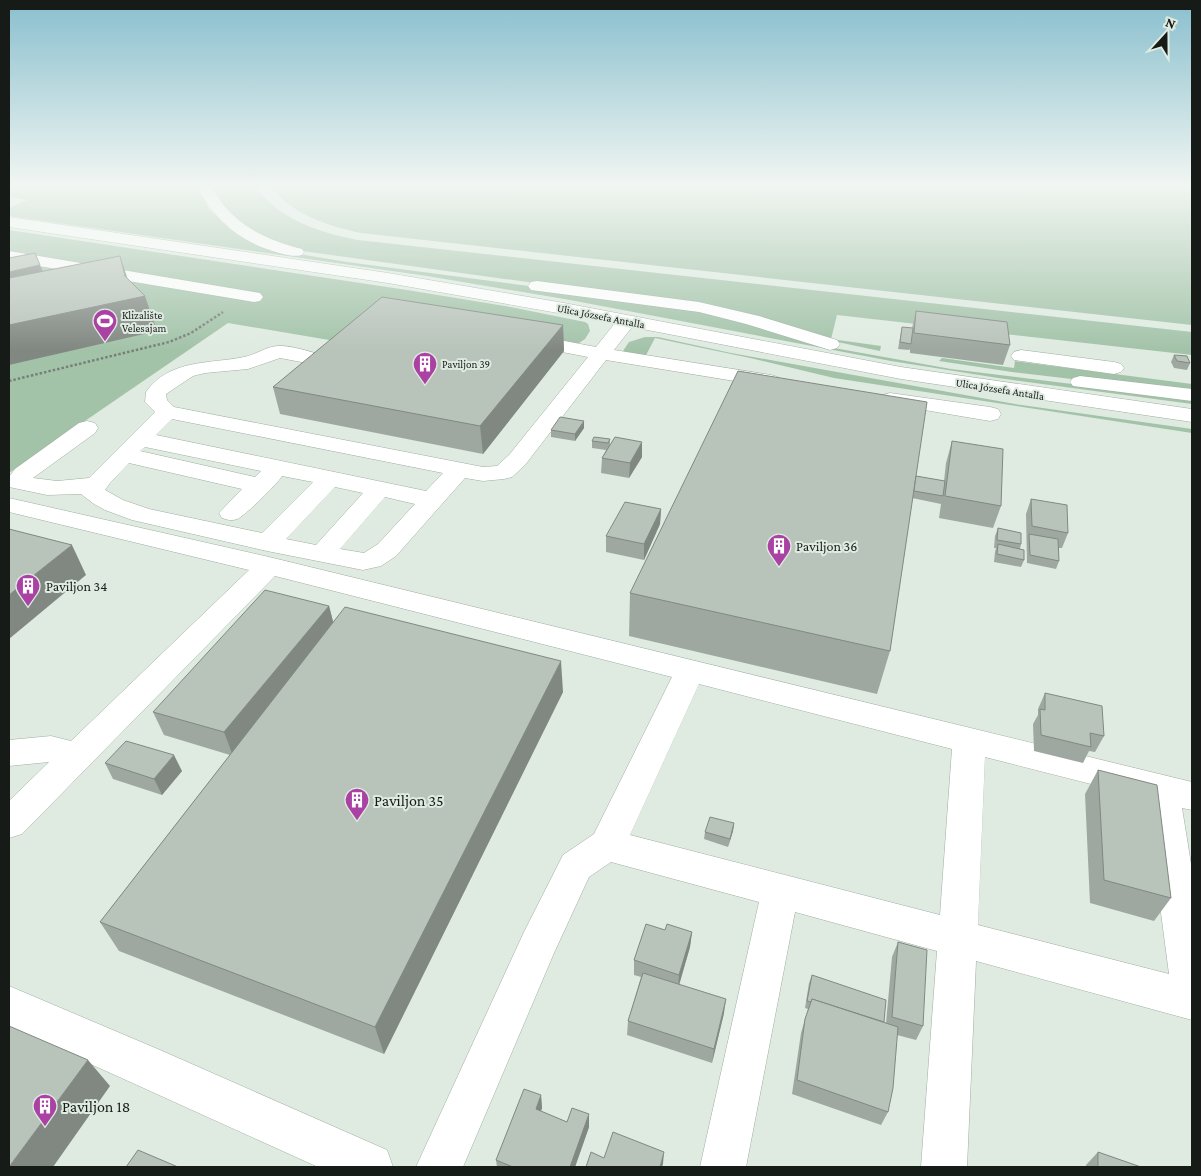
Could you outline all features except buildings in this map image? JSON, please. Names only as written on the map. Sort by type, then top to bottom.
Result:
[{"type":"street","name":"Ulica Józsefa Antalla","points":[[121,241],[388,278],[627,320],[901,373],[1192,416]]},
{"type":"street","points":[[261,241],[294,252],[699,308],[752,320],[834,345],[968,368],[1192,395]]},
{"type":"street","points":[[9,256],[254,297]]},
{"type":"street","points":[[114,289],[128,286],[144,278]]},
{"type":"street","points":[[319,369],[278,352],[248,363],[205,367],[186,372],[166,383],[156,392],[156,402],[167,412],[257,430],[357,471],[379,489],[446,484],[483,474],[504,472],[517,460],[627,320]]},
{"type":"street","points":[[511,337],[641,361],[786,383]]},
{"type":"street","points":[[1021,356],[1192,378]]},
{"type":"street","points":[[874,397],[990,414]]},
{"type":"street","points":[[167,412],[97,484],[92,492],[101,500],[268,554],[690,671],[1177,793],[1192,994]]},
{"type":"street","points":[[257,430],[278,412]]},
{"type":"street","points":[[88,428],[23,474],[17,482],[38,487],[62,489],[97,484]]},
{"type":"street","points":[[133,447],[234,459],[288,461],[446,484]]},
{"type":"street","points":[[133,447],[260,486]]},
{"type":"street","points":[[288,461],[357,471]]},
{"type":"street","points":[[231,512],[288,461]]},
{"type":"street","points":[[9,823],[77,756],[268,554],[357,471]]},
{"type":"street","points":[[9,504],[268,554],[322,554],[363,562],[372,560],[387,550],[446,484]]},
{"type":"street","points":[[322,554],[379,489]]},
{"type":"street","points":[[439,1167],[538,945],[576,866],[607,845],[690,671]]},
{"type":"street","points":[[944,1167],[969,741]]},
{"type":"street","points":[[9,753],[60,750],[77,756]]},
{"type":"street","points":[[607,845],[1192,1000]]},
{"type":"street","points":[[724,1167],[780,891]]},
{"type":"street","points":[[9,1006],[146,1065],[370,1167]]},
{"type":"path","points":[[9,380],[169,342],[191,333],[226,309]]},
{"type":"green space","name":"Klizalište Velesajam","points":[[9,241],[81,241],[407,290],[505,306],[585,322],[588,324],[590,331],[585,339],[579,343],[335,341],[228,323],[9,473]]},
{"type":"green space","points":[[182,241],[266,241],[293,253],[347,262],[694,308],[834,348],[951,369],[1192,399],[1192,404],[998,378],[891,361],[570,300],[427,276]]},
{"type":"green space","points":[[275,241],[366,241],[1192,332],[1192,355],[837,315],[831,339],[881,346],[880,351],[814,337],[743,316],[578,289],[295,250]]},
{"type":"green space","points":[[432,241],[1192,241],[1192,325]]},
{"type":"green space","points":[[645,337],[658,337],[731,353],[1015,404],[1192,429],[1192,433],[834,378],[655,338],[644,359],[621,354],[629,342]]},
{"type":"green space","points":[[942,358],[1014,368],[1015,361],[1192,384],[1192,393],[1012,372],[939,361]]},
{"type":"place","name":"Klizalište Velesajam","points":[[105,342]]},
{"type":"place","name":"Paviljon 39","points":[[425,385]]},
{"type":"place","name":"Paviljon 36","points":[[779,567]]},
{"type":"place","name":"Paviljon 34","points":[[28,607]]},
{"type":"place","name":"Paviljon 35","points":[[357,821]]},
{"type":"place","name":"Paviljon 18","points":[[45,1127]]}]
